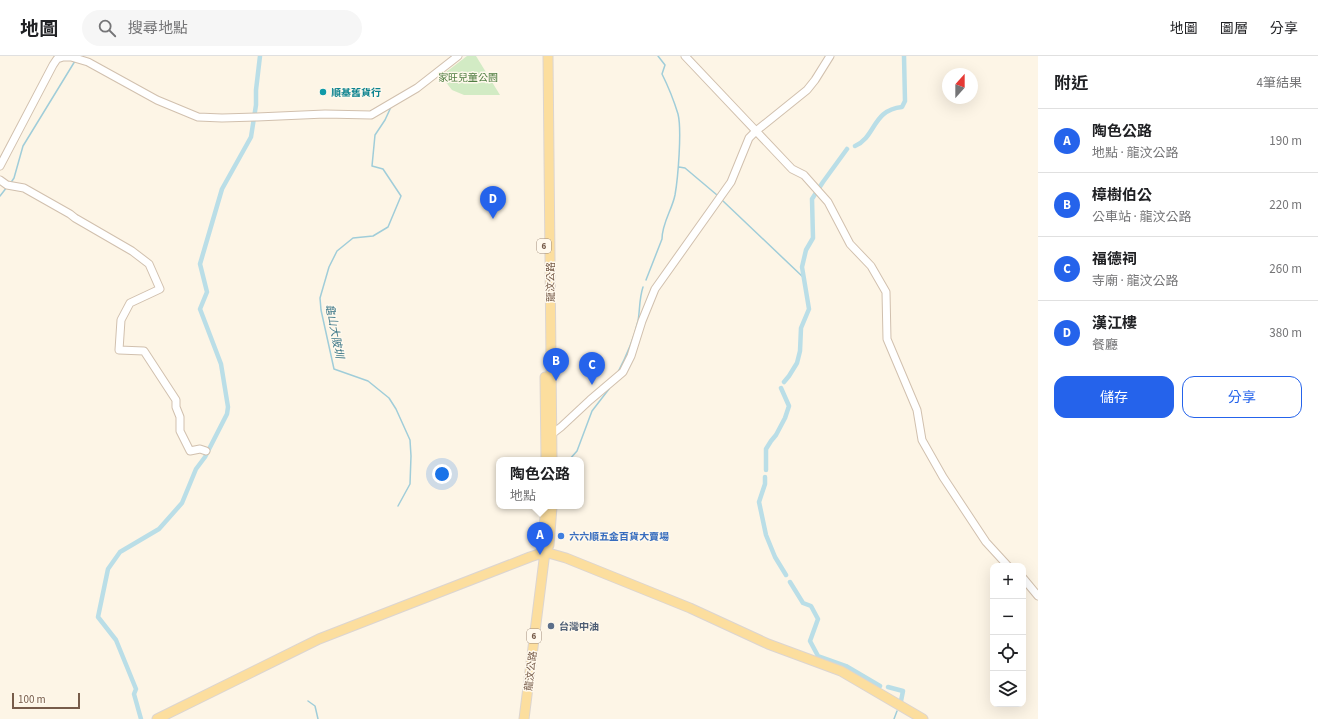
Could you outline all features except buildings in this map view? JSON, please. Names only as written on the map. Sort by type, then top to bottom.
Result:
[{"type":"main road","name":"龍汶公路","points":[[542,56],[547,225],[549,435],[552,457]]},
{"type":"main road","name":"龍汶公路","points":[[545,121],[548,56]]},
{"type":"main road","name":"龍汶公路","points":[[546,457],[549,435]]},
{"type":"main road","name":"龍汶公路","points":[[524,719],[545,552],[543,539],[546,509]]},
{"type":"main road","name":"龍汶公路","points":[[545,552],[549,545],[552,509]]},
{"type":"main road","points":[[157,719],[319,639],[545,552],[566,558],[690,608],[768,644],[841,671],[923,719]]},
{"type":"street","points":[[0,166],[53,65],[57,59],[63,57],[76,58],[88,62],[157,100],[198,116],[222,118],[325,114],[371,115],[416,88],[458,56]]},
{"type":"street","points":[[685,56],[792,169],[804,175],[820,192],[828,202],[850,244],[871,266],[886,292],[887,339],[917,410],[922,440],[942,477],[986,542],[1005,563]]},
{"type":"street","points":[[549,435],[561,427],[623,372],[631,356],[642,321],[655,289],[731,182],[749,138],[816,80],[830,56]]},
{"type":"street","points":[[0,180],[10,185],[24,188],[132,251],[149,264],[160,290],[130,303],[121,320],[119,350],[144,351],[176,400],[176,407],[180,417],[180,431],[190,451],[200,449],[206,451]]},
{"type":"street","points":[[1026,582],[1038,596]]},
{"type":"green space","name":"家旺兒童公園","points":[[467,56],[476,56],[500,95],[464,95],[452,90],[441,76]]},
{"type":"waterway","points":[[141,719],[134,694],[136,689],[116,640],[98,617],[108,569],[120,552],[159,529],[182,503],[196,469],[205,457],[227,414],[228,407],[221,364],[200,309],[207,292],[200,264],[222,189],[251,137],[256,105],[256,90],[260,56]]},
{"type":"waterway","points":[[646,280],[662,239],[662,233],[674,201],[679,154],[680,131],[678,114],[662,74],[665,65],[658,56]]},
{"type":"waterway","points":[[855,146],[867,137],[879,118],[885,113],[892,109],[902,107],[905,101],[904,56]]},
{"type":"waterway","points":[[10,184],[14,178],[23,146],[75,61]]},
{"type":"waterway","name":"龜山大陂圳","points":[[391,107],[385,120],[375,135],[372,166],[383,169],[401,196],[388,227],[373,236],[353,238],[337,251],[329,267],[320,298],[321,310],[334,369],[368,381],[389,398],[396,409],[410,440],[410,484],[398,506]]},
{"type":"waterway","points":[[784,382],[797,363],[800,351],[801,328],[809,309],[802,267],[806,250],[813,238],[812,199],[847,149]]},
{"type":"waterway","points":[[679,167],[685,168],[717,195]]},
{"type":"waterway","points":[[0,196],[7,187]]},
{"type":"waterway","points":[[723,201],[804,278]]},
{"type":"waterway","points":[[617,374],[624,361],[636,328],[643,287]]},
{"type":"waterway","points":[[766,470],[766,449],[776,435],[785,418],[789,406],[781,388]]},
{"type":"waterway","points":[[572,457],[577,451],[592,411],[609,389]]},
{"type":"waterway","points":[[765,477],[765,484],[759,502],[766,535],[775,557],[786,575]]},
{"type":"waterway","points":[[790,582],[803,603],[811,606],[818,619],[810,641],[818,656],[846,666],[880,686]]},
{"type":"waterway","points":[[888,687],[903,691],[901,701]]},
{"type":"waterway","name":"龜山大陂圳","points":[[308,701],[315,706],[318,719]]},
{"type":"waterway","points":[[894,719],[897,711]]},
{"type":"place","name":"順基舊貨行","points":[[323,92]]},
{"type":"place","name":"漢江樓","points":[[493,219]]},
{"type":"place","name":"樟樹伯公","points":[[556,381]]},
{"type":"place","name":"福德祠","points":[[592,385]]},
{"type":"place","name":"六六順五金百貨大賣場","points":[[561,536]]},
{"type":"place","name":"陶色公路","points":[[540,555]]},
{"type":"place","name":"台灣中油","points":[[551,626]]}]
